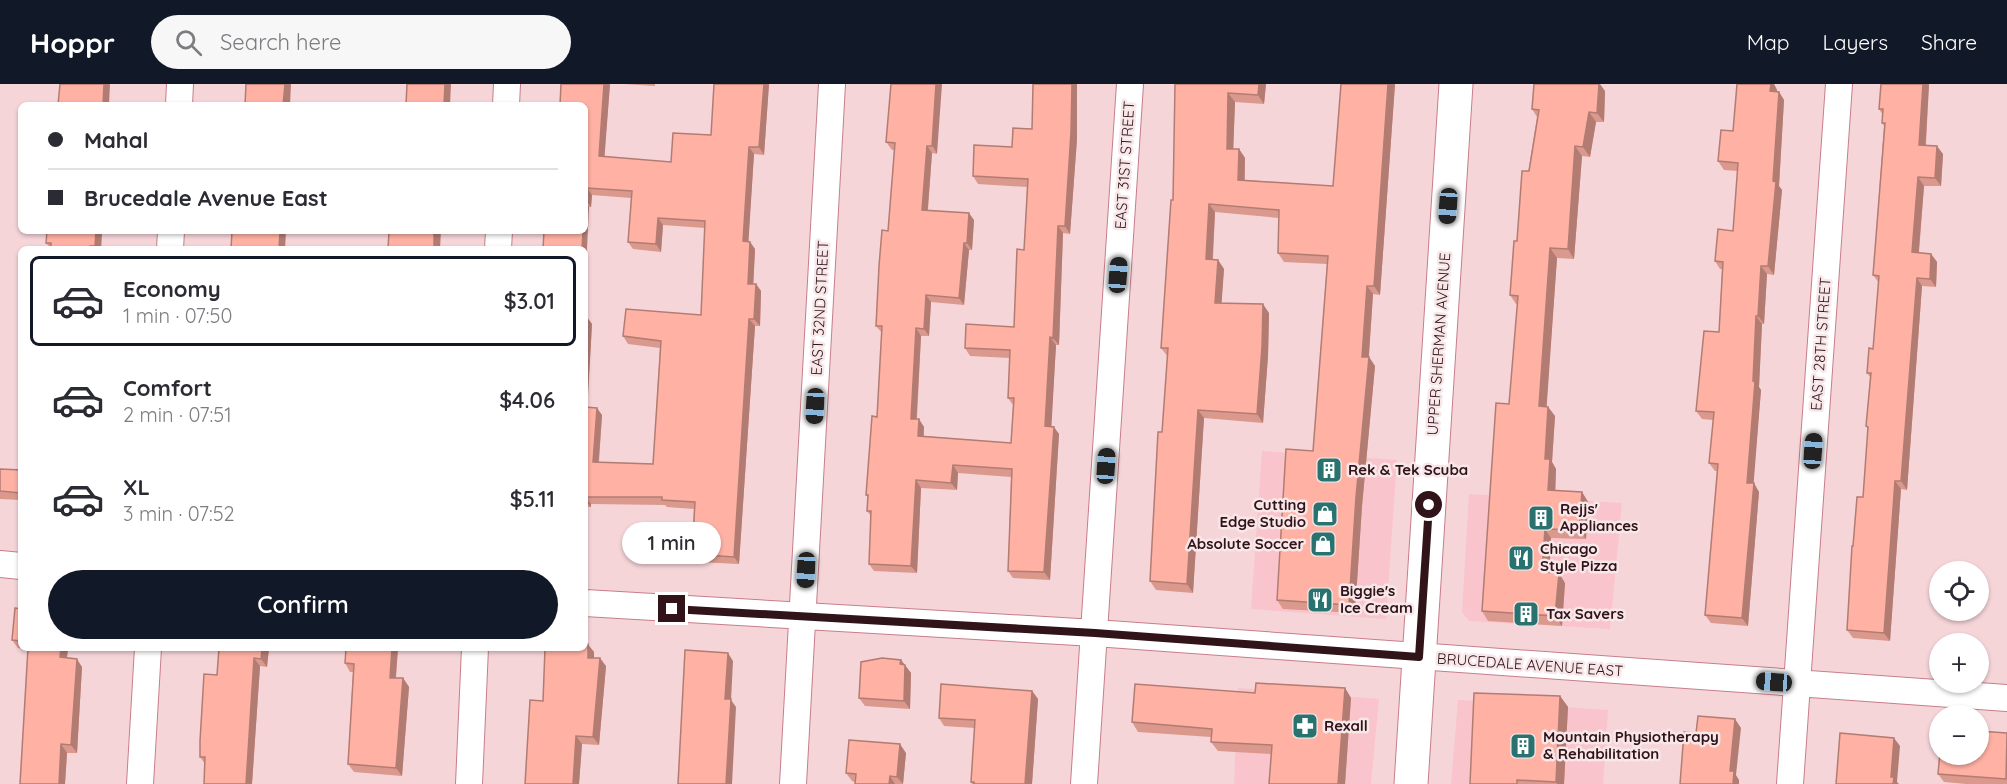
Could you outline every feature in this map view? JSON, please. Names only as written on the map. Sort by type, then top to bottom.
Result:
[{"type":"main road","name":"UPPER SHERMAN AVENUE","points":[[1411,784],[1456,84]]},
{"type":"street","points":[[179,102],[180,84]]},
{"type":"street","points":[[506,102],[507,84]]},
{"type":"street","name":"EAST 32ND STREET","points":[[793,784],[832,84]]},
{"type":"street","name":"EAST 31ST STREET","points":[[1084,784],[1130,84]]},
{"type":"street","name":"EAST 28TH STREET","points":[[1790,784],[1839,84]]},
{"type":"street","points":[[0,564],[18,566]]},
{"type":"street","name":"BRUCEDALE AVENUE EAST","points":[[588,603],[1095,633],[2007,698]]},
{"type":"street","points":[[140,784],[148,651]]},
{"type":"street","points":[[469,784],[475,651]]},
{"type":"shaded area","points":[[1262,451],[1397,460],[1386,619],[1251,609]]},
{"type":"shaded area","points":[[1469,494],[1622,503],[1610,629],[1469,621],[1462,612]]},
{"type":"shaded area","points":[[1238,688],[1379,699],[1371,784],[1234,784]]},
{"type":"shaded area","points":[[1458,700],[1608,710],[1603,784],[1451,784]]},
{"type":"building","points":[[60,84],[104,84],[103,102],[58,102]]},
{"type":"building","points":[[246,84],[285,84],[283,102],[245,102]]},
{"type":"building","points":[[407,84],[445,84],[444,102],[406,102]]},
{"type":"building","points":[[561,84],[604,84],[599,156],[671,162],[673,133],[711,135],[714,84],[764,84],[759,147],[749,147],[743,241],[750,242],[748,284],[756,284],[754,319],[749,319],[734,557],[692,554],[695,502],[662,500],[662,497],[588,497],[588,407],[597,408],[593,462],[653,464],[661,341],[623,336],[626,309],[701,315],[705,221],[658,218],[656,244],[628,242],[632,191],[588,188],[588,102],[560,102]]},
{"type":"building","points":[[891,84],[936,84],[932,146],[927,146],[922,210],[969,213],[959,298],[926,295],[924,329],[916,328],[911,419],[919,419],[918,436],[1011,443],[1014,398],[1008,398],[1010,350],[965,348],[966,324],[1014,327],[1017,249],[1024,250],[1028,179],[973,176],[974,145],[1012,147],[1013,128],[1032,129],[1033,84],[1072,84],[1065,226],[1058,226],[1053,338],[1050,337],[1045,426],[1054,427],[1044,572],[1008,571],[1012,469],[953,465],[951,483],[916,480],[911,566],[869,564],[871,511],[867,511],[868,495],[866,495],[872,416],[877,417],[882,326],[876,326],[879,266],[882,230],[888,231],[895,143],[886,142]]},
{"type":"building","points":[[1175,84],[1259,84],[1258,95],[1228,93],[1227,149],[1239,149],[1238,180],[1333,186],[1341,84],[1388,84],[1374,286],[1367,286],[1362,357],[1369,357],[1349,605],[1277,600],[1286,449],[1313,451],[1328,256],[1278,253],[1279,210],[1209,204],[1206,259],[1218,260],[1215,303],[1263,304],[1257,414],[1198,410],[1187,584],[1150,581],[1158,432],[1162,432],[1168,348],[1161,348],[1171,200],[1173,200]]},
{"type":"building","points":[[1534,84],[1599,84],[1597,113],[1589,112],[1583,147],[1575,146],[1568,249],[1550,248],[1539,406],[1548,407],[1545,459],[1550,459],[1548,490],[1582,492],[1579,530],[1545,529],[1542,572],[1559,573],[1555,616],[1482,611],[1496,403],[1509,404],[1518,296],[1510,295],[1514,241],[1517,241],[1522,171],[1529,171],[1539,110],[1532,109]]},
{"type":"building","points":[[1737,84],[1771,84],[1770,91],[1779,92],[1773,181],[1776,182],[1768,266],[1761,266],[1758,316],[1756,316],[1753,381],[1755,382],[1747,483],[1754,483],[1742,618],[1705,615],[1718,464],[1709,463],[1714,412],[1696,411],[1704,331],[1719,332],[1723,262],[1715,261],[1718,229],[1733,231],[1738,163],[1718,161],[1721,130],[1733,131]]},
{"type":"building","points":[[1881,84],[1923,84],[1919,145],[1937,146],[1935,178],[1918,177],[1912,252],[1931,254],[1930,279],[1917,278],[1901,481],[1895,481],[1884,633],[1847,630],[1857,497],[1863,497],[1871,373],[1867,373],[1869,348],[1873,349],[1879,276],[1873,275],[1885,123],[1882,123],[1883,109],[1879,109]]},
{"type":"building","points":[[47,234],[96,234],[95,246],[51,246],[51,243],[46,243]]},
{"type":"building","points":[[232,234],[280,234],[279,246],[231,246]]},
{"type":"building","points":[[389,234],[434,234],[435,246],[388,246]]},
{"type":"building","points":[[544,234],[583,234],[582,246],[543,246]]},
{"type":"building","points":[[0,469],[18,470],[18,493],[0,491]]},
{"type":"building","points":[[15,608],[18,608],[18,641],[12,640]]},
{"type":"building","points":[[685,650],[728,653],[725,699],[731,699],[726,784],[678,784]]},
{"type":"building","points":[[28,651],[61,651],[60,657],[77,659],[71,745],[61,744],[59,784],[20,784]]},
{"type":"building","points":[[219,651],[262,651],[261,659],[254,658],[246,784],[204,784],[205,757],[200,757],[200,741],[204,674],[217,675]]},
{"type":"building","points":[[346,651],[392,651],[390,678],[403,678],[396,768],[348,764],[354,664],[345,663]]},
{"type":"building","points":[[545,651],[588,651],[588,658],[600,658],[593,737],[576,736],[573,784],[525,784],[530,700],[543,701]]},
{"type":"building","points":[[882,658],[901,660],[900,664],[905,665],[904,701],[859,698],[861,662]]},
{"type":"building","points":[[1256,683],[1345,688],[1338,784],[1269,784],[1272,745],[1211,742],[1212,729],[1132,722],[1135,684],[1255,693]]},
{"type":"building","points":[[941,684],[1032,691],[1025,784],[974,784],[971,782],[975,720],[939,718]]},
{"type":"building","name":"Mountain Physiotherapy & Rehabilitation","points":[[1474,693],[1560,696],[1556,782],[1517,780],[1517,784],[1470,784]]},
{"type":"building","points":[[1698,716],[1735,719],[1730,771],[1734,771],[1733,784],[1680,784],[1684,732],[1696,733]]},
{"type":"building","points":[[1989,732],[2007,733],[2006,779],[1938,774],[1939,765],[1989,765]]},
{"type":"building","points":[[1840,733],[1894,738],[1891,777],[1894,777],[1893,784],[1836,784]]},
{"type":"building","points":[[849,740],[900,744],[897,777],[890,776],[889,784],[855,784],[856,774],[846,773]]},
{"type":"place","name":"Rek & Tek Scuba","points":[[1329,470]]},
{"type":"place","name":"Cutting Edge Studio","points":[[1325,514]]},
{"type":"place","name":"Rejjs' Appliances","points":[[1541,518]]},
{"type":"place","name":"Absolute Soccer","points":[[1323,544]]},
{"type":"place","name":"Chicago Style Pizza","points":[[1521,558]]},
{"type":"place","name":"Biggie's Ice Cream","points":[[1320,600]]},
{"type":"place","name":"Tax Savers","points":[[1526,614]]},
{"type":"place","name":"Rexall","points":[[1305,726]]},
{"type":"place","name":"Mountain Physiotherapy & Rehabilitation","points":[[1523,746]]},
{"type":"route","points":[[672,609],[1095,633],[1419,657],[1429,505]]}]
